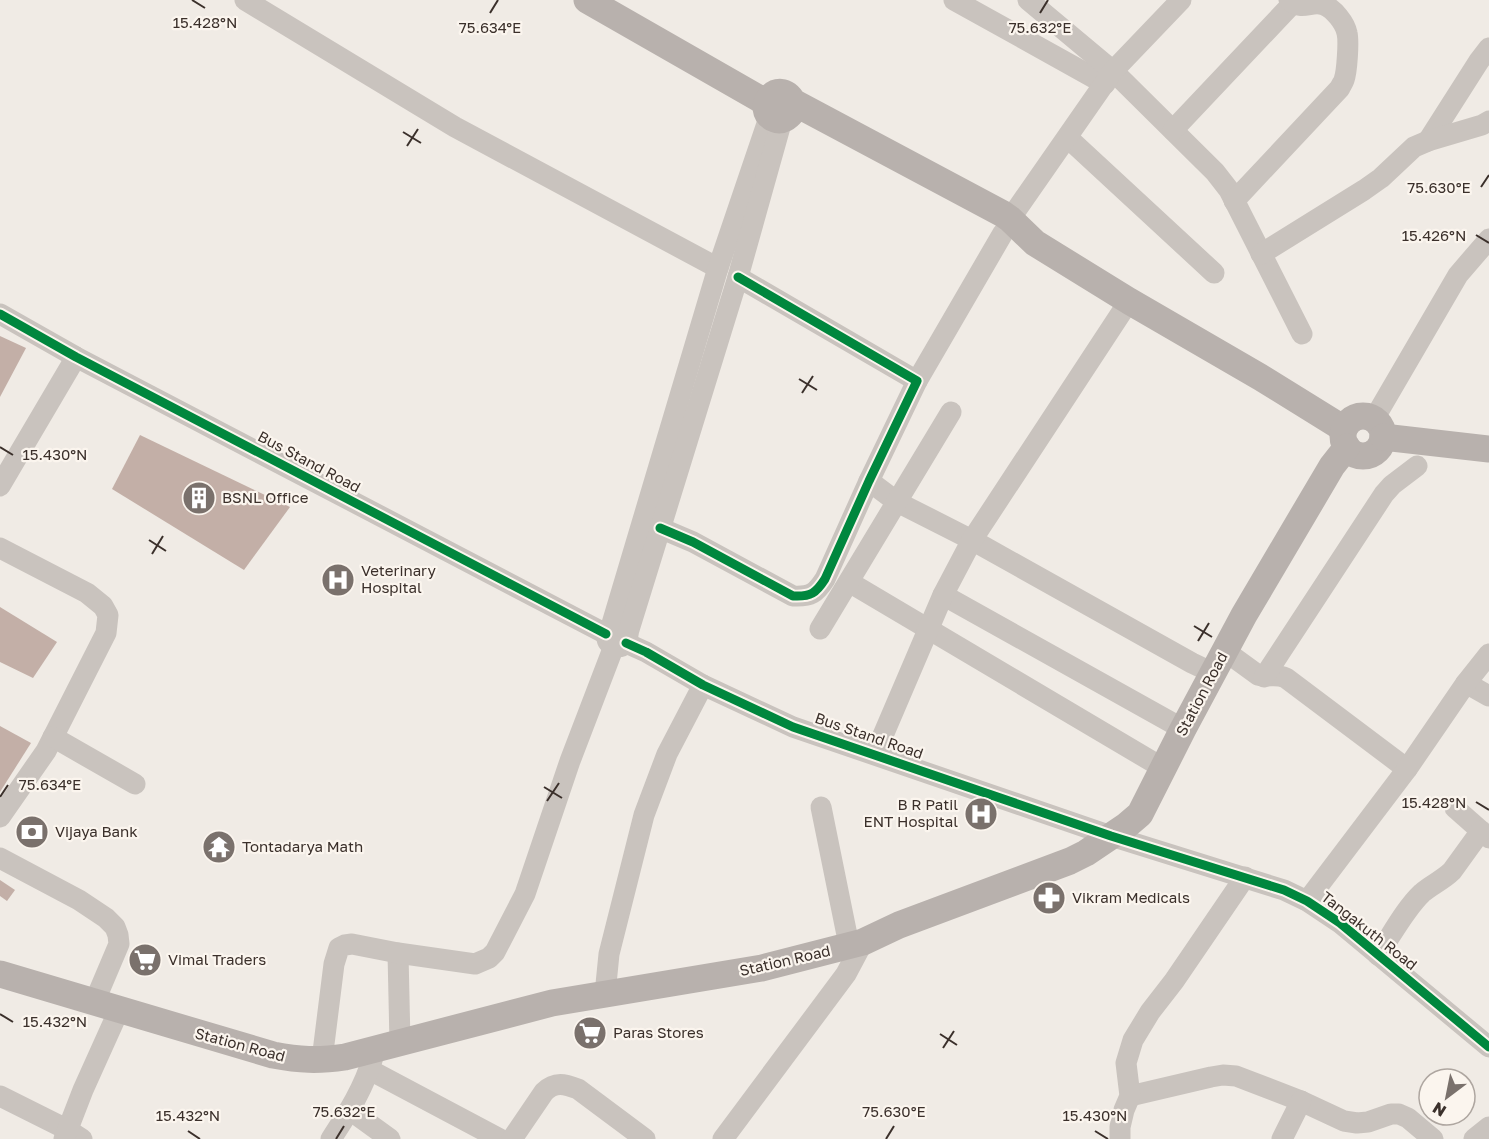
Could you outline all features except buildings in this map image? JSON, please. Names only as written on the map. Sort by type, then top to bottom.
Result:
[{"type":"main road","points":[[587,0],[780,108],[1007,226],[1129,301],[1260,377],[1346,438],[1352,452],[1365,455],[1377,450],[1379,428],[1489,449]]},
{"type":"main road","points":[[607,0],[780,108]]},
{"type":"main road","name":"Station Road","points":[[0,974],[273,1055],[297,1060],[322,1060],[382,1054],[552,1002],[762,968],[856,944],[899,925],[1070,861],[1112,836],[1140,814],[1244,615],[1332,466],[1346,438]]},
{"type":"street","points":[[245,0],[455,126],[718,268]]},
{"type":"street","points":[[954,0],[1109,78]]},
{"type":"street","points":[[1028,0],[1109,78],[1173,130],[1215,172],[1229,190],[1302,334]]},
{"type":"street","points":[[660,528],[693,542],[793,596],[806,596],[817,591],[825,579],[917,381],[1007,226],[1109,78],[1181,0]]},
{"type":"street","points":[[1173,130],[1291,2],[1300,6],[1323,4],[1342,21],[1348,35],[1344,79],[1340,88],[1234,201]]},
{"type":"street","points":[[1428,141],[1489,48]]},
{"type":"street","points":[[617,637],[718,268],[780,108]]},
{"type":"street","points":[[322,1060],[334,964],[339,948],[352,944],[475,964],[489,958],[495,952],[525,894],[570,761],[660,528],[738,277],[780,108]]},
{"type":"street","points":[[1261,254],[1364,190],[1414,147],[1489,121]]},
{"type":"street","points":[[1068,138],[1214,273]]},
{"type":"street","points":[[1379,428],[1458,275],[1489,239]]},
{"type":"street","points":[[738,277],[917,381]]},
{"type":"street","points":[[874,754],[943,596],[972,540],[1129,301]]},
{"type":"street","name":"Bus Stand Road","points":[[0,314],[76,357],[646,652],[703,685],[793,727],[1112,836]]},
{"type":"street","points":[[0,486],[76,357]]},
{"type":"street","points":[[820,629],[951,412]]},
{"type":"street","points":[[1264,676],[1384,494],[1417,466]]},
{"type":"street","points":[[869,481],[897,502],[972,540],[1192,663],[1219,662],[1250,670],[1258,675],[1272,674],[1286,678],[1407,769]]},
{"type":"street","points":[[0,548],[87,593],[103,606],[108,615],[106,633],[46,751],[0,817]]},
{"type":"street","points":[[849,582],[1163,768]]},
{"type":"street","points":[[943,596],[1183,729]]},
{"type":"street","points":[[1307,901],[1407,769],[1466,683],[1489,654]]},
{"type":"street","points":[[1466,683],[1489,696]]},
{"type":"street","points":[[605,994],[609,954],[644,815],[667,754],[703,685]]},
{"type":"street","points":[[53,737],[135,784]]},
{"type":"street","points":[[724,1138],[846,974],[856,944],[821,807]]},
{"type":"street","points":[[1378,955],[1414,902],[1447,876],[1485,834],[1455,808]]},
{"type":"street","name":"Tangakuth Road","points":[[1112,836],[1245,877],[1284,890],[1307,901],[1340,923],[1489,1047]]},
{"type":"street","points":[[0,858],[79,900],[106,918],[115,927],[119,944],[106,1006],[71,1136],[0,1096]]},
{"type":"street","points":[[1120,1139],[1120,1126],[1130,1096],[1126,1063],[1133,1040],[1150,1012],[1245,877]]},
{"type":"street","points":[[331,1139],[382,1054],[398,953]]},
{"type":"street","points":[[382,1054],[500,1139]]},
{"type":"street","points":[[1130,1096],[1223,1075],[1236,1076],[1301,1101],[1344,1121],[1368,1122],[1391,1114],[1399,1114],[1408,1118],[1433,1139]]},
{"type":"street","points":[[512,1139],[544,1092],[557,1084],[566,1084],[578,1089],[645,1139]]},
{"type":"street","points":[[1282,1139],[1301,1101]]},
{"type":"street","points":[[350,1110],[390,1139]]},
{"type":"street","points":[[1474,1139],[1489,1127]]},
{"type":"cycle path","points":[[660,528],[693,542],[793,596],[812,593],[825,579],[917,381],[738,277]]},
{"type":"cycle path","points":[[0,314],[76,357],[606,634]]},
{"type":"cycle path","points":[[626,643],[703,685],[793,727],[1111,836],[1284,890],[1307,901],[1340,923],[1489,1047]]},
{"type":"place","name":"BSNL Office","points":[[199,498]]},
{"type":"place","name":"Veterinary Hospital","points":[[338,580]]},
{"type":"place","name":"B R Patil ENT Hospital","points":[[981,814]]},
{"type":"place","name":"Vijaya Bank","points":[[32,832]]},
{"type":"place","name":"Tontadarya Math","points":[[219,847]]},
{"type":"place","name":"Vikram Medicals","points":[[1049,898]]},
{"type":"place","name":"Vimal Traders","points":[[145,960]]},
{"type":"place","name":"Paras Stores","points":[[590,1033]]}]
